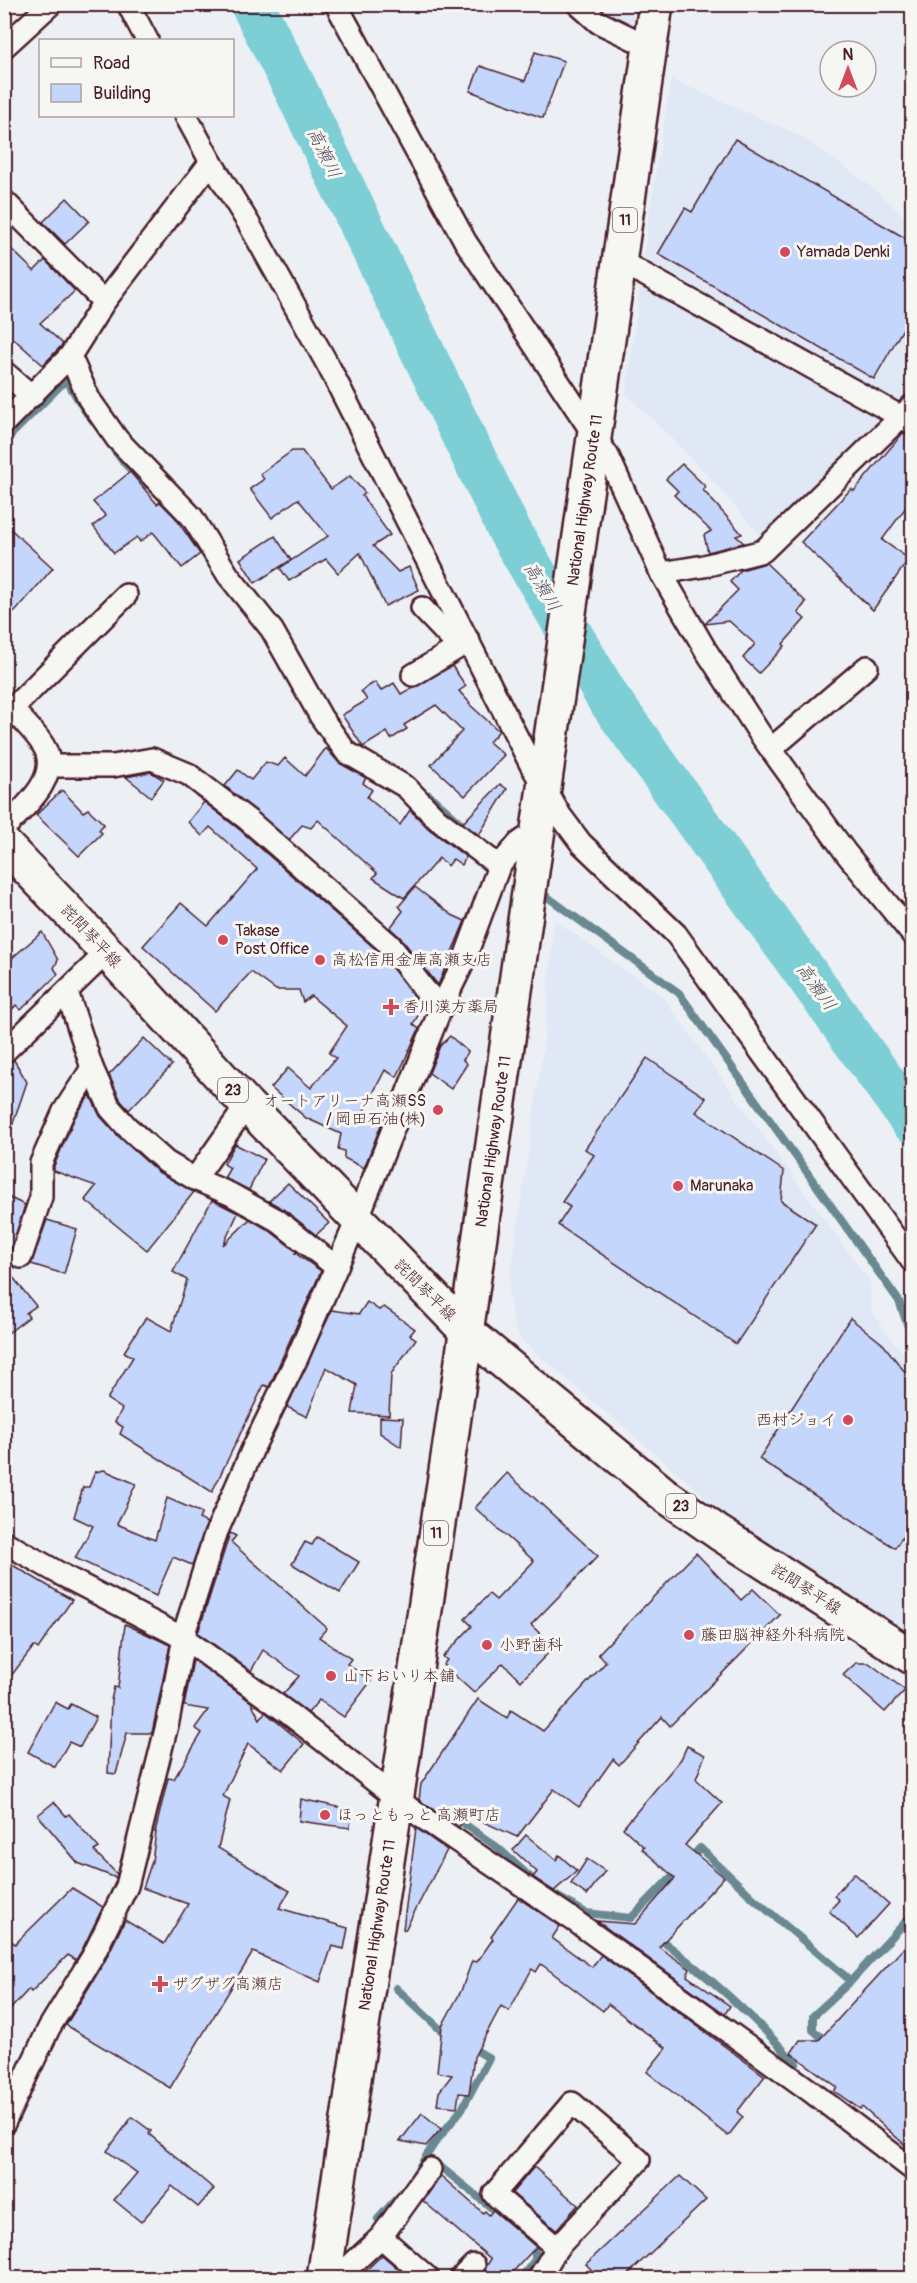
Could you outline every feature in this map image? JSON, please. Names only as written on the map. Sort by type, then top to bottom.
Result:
[{"type":"main road","name":"National Highway Route 11","points":[[324,2278],[466,1331],[656,4]]},
{"type":"main road","name":"詫間琴平線","points":[[4,844],[247,1105],[466,1331],[666,1496],[719,1533],[912,1657]]},
{"type":"street","points":[[4,47],[51,4]]},
{"type":"street","points":[[128,4],[146,39]]},
{"type":"street","points":[[336,4],[465,241],[608,456],[661,573],[705,649],[771,749],[846,854],[912,934]]},
{"type":"street","points":[[578,4],[598,22],[650,47]]},
{"type":"street","points":[[187,117],[329,367],[464,644],[560,815],[581,843],[676,934],[912,1261]]},
{"type":"street","points":[[4,423],[70,356],[104,302],[211,162]]},
{"type":"street","points":[[4,201],[104,302]]},
{"type":"street","points":[[620,261],[909,415],[763,551],[704,566],[661,573]]},
{"type":"street","points":[[70,356],[89,399],[117,439],[192,518],[228,575],[272,630],[321,717],[346,752],[406,787],[437,819],[499,866]]},
{"type":"street","points":[[4,372],[32,396]]},
{"type":"street","points":[[4,828],[43,786],[49,766],[44,746],[8,705],[126,595]]},
{"type":"street","points":[[422,608],[464,644]]},
{"type":"street","points":[[413,675],[464,644]]},
{"type":"street","points":[[771,749],[867,667]]},
{"type":"street","points":[[49,766],[113,766],[152,759],[188,774],[248,820],[390,945],[424,990],[441,1008]]},
{"type":"street","points":[[4,2122],[49,2028],[93,1956],[128,1886],[168,1721],[186,1627],[214,1538],[254,1446],[297,1358],[357,1220],[441,1008],[463,963],[499,866],[519,843],[539,829]]},
{"type":"street","points":[[4,1052],[107,952]]},
{"type":"street","points":[[67,992],[92,1068],[110,1108],[127,1127],[166,1162],[276,1220],[336,1267]]},
{"type":"street","points":[[21,1257],[41,1197],[41,1163],[64,1111],[92,1068]]},
{"type":"street","points":[[195,1179],[247,1105]]},
{"type":"street","points":[[4,1542],[185,1639],[288,1713],[413,1811],[594,1934],[809,2090],[912,2169]]},
{"type":"street","points":[[539,2278],[557,2248],[639,2160],[572,2103],[494,2194],[557,2248]]},
{"type":"street","points":[[337,2278],[381,2237],[430,2169]]},
{"type":"street","points":[[381,2237],[428,2278]]},
{"type":"shaded area","points":[[578,5],[635,5],[630,39]]},
{"type":"shaded area","points":[[671,79],[801,136],[867,183],[912,223],[912,391],[887,423],[763,539],[705,472],[626,394],[649,215]]},
{"type":"shaded area","points":[[554,920],[662,996],[870,1282],[871,1311],[912,1365],[912,1640],[730,1520],[677,1472],[524,1343],[514,1327],[508,1293],[544,1041]]},
{"type":"building","points":[[535,52],[564,61],[543,118],[470,91],[480,66],[525,81]]},
{"type":"building","points":[[735,139],[912,242],[912,313],[874,379],[658,254],[685,208],[692,212]]},
{"type":"building","points":[[67,198],[89,221],[65,244],[43,222]]},
{"type":"building","points":[[4,242],[34,271],[45,260],[75,291],[40,323],[63,344],[43,365],[14,339],[4,348]]},
{"type":"building","points":[[903,433],[912,436],[912,499],[882,540],[909,559],[873,610],[801,542],[851,489],[854,491]]},
{"type":"building","points":[[292,451],[302,451],[331,489],[350,476],[365,493],[362,496],[390,535],[373,546],[398,572],[409,567],[419,590],[385,606],[360,553],[338,573],[326,559],[289,581],[280,568],[328,536],[298,499],[272,518],[250,489],[264,479],[260,474]]},
{"type":"building","points":[[682,464],[706,487],[703,490],[742,534],[736,536],[744,543],[708,552],[704,535],[711,531],[674,495],[678,491],[666,479]]},
{"type":"building","points":[[130,472],[157,504],[160,502],[175,517],[200,554],[182,568],[153,532],[140,542],[137,537],[114,553],[93,526],[106,516],[93,502]]},
{"type":"building","points":[[4,523],[53,568],[15,612],[4,602]]},
{"type":"building","points":[[275,536],[291,560],[255,583],[240,559]]},
{"type":"building","points":[[766,563],[806,602],[798,613],[805,619],[783,644],[785,646],[759,673],[743,658],[755,644],[729,621],[705,624],[738,590],[730,582],[741,570]]},
{"type":"building","points":[[452,666],[466,686],[459,691],[469,704],[499,731],[489,742],[504,755],[465,796],[431,765],[462,731],[436,705],[404,725],[407,729],[391,739],[387,732],[363,747],[342,715],[367,700],[361,691],[375,682],[381,691],[394,683],[401,694]]},
{"type":"building","points":[[326,748],[339,763],[366,778],[363,783],[372,790],[367,797],[400,825],[410,810],[429,829],[466,857],[462,865],[453,859],[448,866],[439,858],[404,898],[373,878],[377,873],[318,820],[311,828],[302,825],[289,840],[225,786],[238,770],[251,780],[266,762],[278,766],[285,758],[305,776]]},
{"type":"building","points":[[151,772],[164,780],[151,797],[126,777]]},
{"type":"building","points":[[500,784],[507,789],[479,835],[463,823]]},
{"type":"building","points":[[62,790],[83,812],[88,809],[104,824],[99,830],[102,833],[79,856],[36,815]]},
{"type":"building","points":[[204,802],[240,830],[381,954],[423,1007],[413,1024],[419,1029],[397,1077],[385,1070],[364,1111],[383,1120],[364,1168],[344,1158],[344,1151],[338,1149],[341,1134],[306,1118],[271,1088],[288,1068],[311,1088],[336,1058],[329,1053],[347,1026],[311,996],[303,1002],[299,990],[276,990],[251,972],[215,1011],[143,946],[181,903],[208,926],[257,869],[210,827],[202,836],[188,822]]},
{"type":"building","points":[[415,887],[452,915],[465,921],[438,985],[400,937],[390,928],[403,911],[399,906]]},
{"type":"building","points":[[42,932],[58,960],[54,968],[58,974],[21,1010],[16,1005],[4,1019],[4,965]]},
{"type":"building","points":[[450,1036],[468,1052],[463,1060],[467,1064],[451,1089],[429,1073],[440,1046]]},
{"type":"building","points":[[144,1038],[172,1065],[129,1110],[121,1101],[109,1075]]},
{"type":"building","name":"Marunaka","points":[[647,1058],[706,1098],[696,1112],[784,1171],[781,1201],[816,1224],[736,1344],[558,1225],[570,1207],[562,1202],[594,1155],[585,1149]]},
{"type":"building","points":[[14,1060],[27,1082],[8,1138],[4,1138],[4,1064]]},
{"type":"building","points":[[90,1095],[100,1116],[118,1136],[158,1172],[194,1192],[147,1250],[85,1200],[96,1186],[54,1171],[54,1166],[75,1117]]},
{"type":"building","points":[[235,1144],[264,1159],[249,1190],[224,1178],[230,1168],[224,1164]]},
{"type":"building","points":[[288,1183],[329,1223],[316,1235],[285,1210],[269,1201]]},
{"type":"building","points":[[10,1198],[25,1205],[9,1257],[4,1256],[4,1208]]},
{"type":"building","points":[[212,1200],[238,1213],[223,1245],[250,1219],[270,1231],[297,1252],[295,1253],[321,1271],[269,1387],[264,1385],[212,1492],[120,1434],[123,1427],[115,1422],[122,1409],[107,1399],[133,1357],[124,1352],[146,1317],[171,1331],[187,1280],[173,1272]]},
{"type":"building","points":[[47,1220],[77,1229],[64,1274],[31,1264]]},
{"type":"building","points":[[4,1266],[36,1306],[26,1313],[29,1317],[4,1336]]},
{"type":"building","points":[[367,1302],[379,1310],[384,1307],[415,1329],[410,1335],[416,1339],[391,1374],[389,1415],[352,1413],[357,1385],[326,1367],[307,1417],[287,1407],[332,1310],[359,1314]]},
{"type":"building","name":"西村ジョイ","points":[[850,1318],[883,1344],[912,1381],[912,1523],[895,1548],[759,1459]]},
{"type":"building","points":[[380,1417],[403,1418],[401,1447],[380,1433]]},
{"type":"building","points":[[104,1470],[136,1484],[117,1524],[155,1540],[167,1498],[202,1513],[199,1519],[207,1523],[192,1565],[173,1557],[156,1596],[75,1558],[93,1526],[74,1517],[83,1487],[89,1487],[95,1472]]},
{"type":"building","points":[[507,1473],[598,1556],[531,1625],[554,1647],[521,1681],[503,1663],[474,1693],[443,1665],[447,1660],[443,1657],[472,1626],[465,1619],[489,1594],[496,1600],[534,1561],[475,1508]]},
{"type":"building","points":[[230,1533],[236,1536],[231,1542],[327,1628],[319,1637],[351,1659],[347,1664],[371,1681],[344,1717],[319,1700],[308,1713],[283,1694],[299,1676],[263,1650],[251,1671],[198,1633]]},
{"type":"building","points":[[317,1537],[359,1562],[340,1593],[292,1564],[305,1542],[312,1545]]},
{"type":"building","points":[[696,1553],[741,1600],[753,1589],[780,1615],[670,1726],[662,1717],[619,1765],[613,1759],[579,1807],[554,1789],[517,1837],[466,1814],[459,1827],[419,1800],[421,1784],[478,1699],[507,1718],[511,1710],[543,1731],[606,1662],[598,1654]]},
{"type":"building","points":[[4,1560],[72,1600],[38,1649],[34,1646],[4,1685]]},
{"type":"building","points":[[125,1624],[170,1645],[152,1733],[127,1733],[116,1774],[108,1773],[111,1700],[114,1687],[118,1688]]},
{"type":"building","points":[[193,1660],[251,1702],[260,1719],[265,1712],[304,1744],[283,1770],[248,1744],[223,1796],[230,1800],[218,1848],[290,1891],[279,1908],[348,1928],[344,1949],[332,1946],[320,1982],[253,1952],[170,2088],[66,2025],[104,1963],[125,1920],[164,1944],[188,1904],[143,1888],[152,1861],[155,1832],[168,1778],[174,1779],[202,1733],[195,1728],[208,1710],[184,1706]]},
{"type":"building","points":[[856,1663],[869,1663],[905,1690],[885,1712],[843,1675]]},
{"type":"building","points":[[55,1702],[68,1709],[71,1704],[96,1717],[80,1747],[69,1742],[55,1767],[28,1752]]},
{"type":"building","points":[[687,1746],[705,1755],[696,1779],[722,1803],[685,1845],[724,1877],[659,1947],[690,1969],[687,1976],[730,2006],[725,2014],[597,1921],[635,1924],[675,1878],[642,1849],[644,1847],[623,1828],[681,1759]]},
{"type":"building","name":"ほっともっと 高瀬町店","points":[[301,1799],[352,1810],[350,1828],[299,1821]]},
{"type":"building","points":[[54,1802],[66,1816],[69,1814],[99,1848],[94,1851],[117,1874],[116,1878],[78,1863],[38,1815]]},
{"type":"building","points":[[416,1828],[447,1850],[405,1930],[403,1929]]},
{"type":"building","points":[[526,1835],[556,1860],[559,1855],[577,1871],[554,1891],[533,1877],[537,1872],[513,1850]]},
{"type":"building","points":[[587,1859],[605,1871],[587,1895],[571,1884]]},
{"type":"building","points":[[854,1873],[889,1904],[858,1938],[829,1911],[839,1900],[834,1896]]},
{"type":"building","points":[[72,1888],[103,1907],[82,1950],[76,1960],[68,1955],[31,1992],[29,1989],[4,2016],[4,1934],[15,1944]]},
{"type":"building","points":[[518,1898],[560,1926],[552,1938],[592,1967],[601,1955],[765,2076],[737,2112],[743,2117],[728,2136],[647,2072],[666,2048],[608,2004],[603,2011],[541,1964],[536,1972],[532,1969],[509,2011],[501,2006],[474,2057],[469,2094],[459,2093],[457,2107],[437,2105],[439,2092],[452,2075],[437,2072],[442,2026],[461,1991],[472,1961],[477,1962]]},
{"type":"building","points":[[912,1939],[912,2151],[862,2107],[860,2109],[834,2091],[837,2087],[791,2053],[800,2040],[819,2040]]},
{"type":"building","points":[[422,2113],[441,2129],[426,2146],[400,2141]]},
{"type":"building","points":[[132,2117],[151,2131],[149,2134],[214,2189],[198,2207],[172,2186],[141,2222],[114,2200],[137,2173],[107,2151]]},
{"type":"building","points":[[534,2167],[578,2205],[556,2230],[512,2193]]},
{"type":"building","points":[[441,2176],[483,2213],[485,2211],[489,2215],[493,2210],[536,2247],[507,2278],[479,2278],[491,2259],[423,2201]]},
{"type":"building","points":[[680,2176],[706,2200],[624,2278],[599,2278],[586,2264]]},
{"type":"building","points":[[382,2255],[409,2278],[358,2278]]},
{"type":"waterway","name":"高瀬川","points":[[252,4],[509,530],[608,698],[912,1121]]},
{"type":"waterway","points":[[4,442],[66,380],[87,414]]},
{"type":"waterway","points":[[114,450],[147,485]]},
{"type":"waterway","points":[[429,795],[473,834]]},
{"type":"waterway","points":[[538,890],[679,993],[899,1301],[912,1338]]},
{"type":"waterway","points":[[208,1629],[199,1623],[212,1579]]},
{"type":"waterway","points":[[463,1823],[497,1847],[541,1887]]},
{"type":"waterway","points":[[689,1860],[700,1848],[753,1898],[851,1981],[912,1915]]},
{"type":"waterway","points":[[551,1893],[586,1913],[631,1918],[678,1870]]},
{"type":"waterway","points":[[656,1936],[729,1996],[796,2064]]},
{"type":"waterway","points":[[829,2044],[813,2030],[813,2016],[851,1981]]},
{"type":"waterway","points":[[396,1988],[450,2036]]},
{"type":"waterway","points":[[413,2177],[434,2144],[462,2109],[489,2058],[469,2046]]},
{"type":"waterway","points":[[442,2168],[535,2243],[535,2260],[521,2278]]},
{"type":"waterway","points":[[378,2219],[397,2198]]},
{"type":"place","name":"Yamada Denki","points":[[785,252]]},
{"type":"place","name":"Takase Post Office","points":[[223,940]]},
{"type":"place","name":"高松信用金庫高瀬支店","points":[[320,960]]},
{"type":"place","name":"香川漢方薬局","points":[[391,1007]]},
{"type":"place","name":"オートアリーナ高瀬SS / 岡田石油(株)","points":[[438,1110]]},
{"type":"place","name":"Marunaka","points":[[678,1186]]},
{"type":"place","name":"西村ジョイ","points":[[848,1420]]},
{"type":"place","name":"藤田脳神経外科病院","points":[[689,1635]]},
{"type":"place","name":"小野歯科","points":[[487,1645]]},
{"type":"place","name":"山下おいり本舗","points":[[331,1676]]},
{"type":"place","name":"ほっともっと 高瀬町店","points":[[325,1815]]},
{"type":"place","name":"ザグザグ高瀬店","points":[[160,1984]]}]
